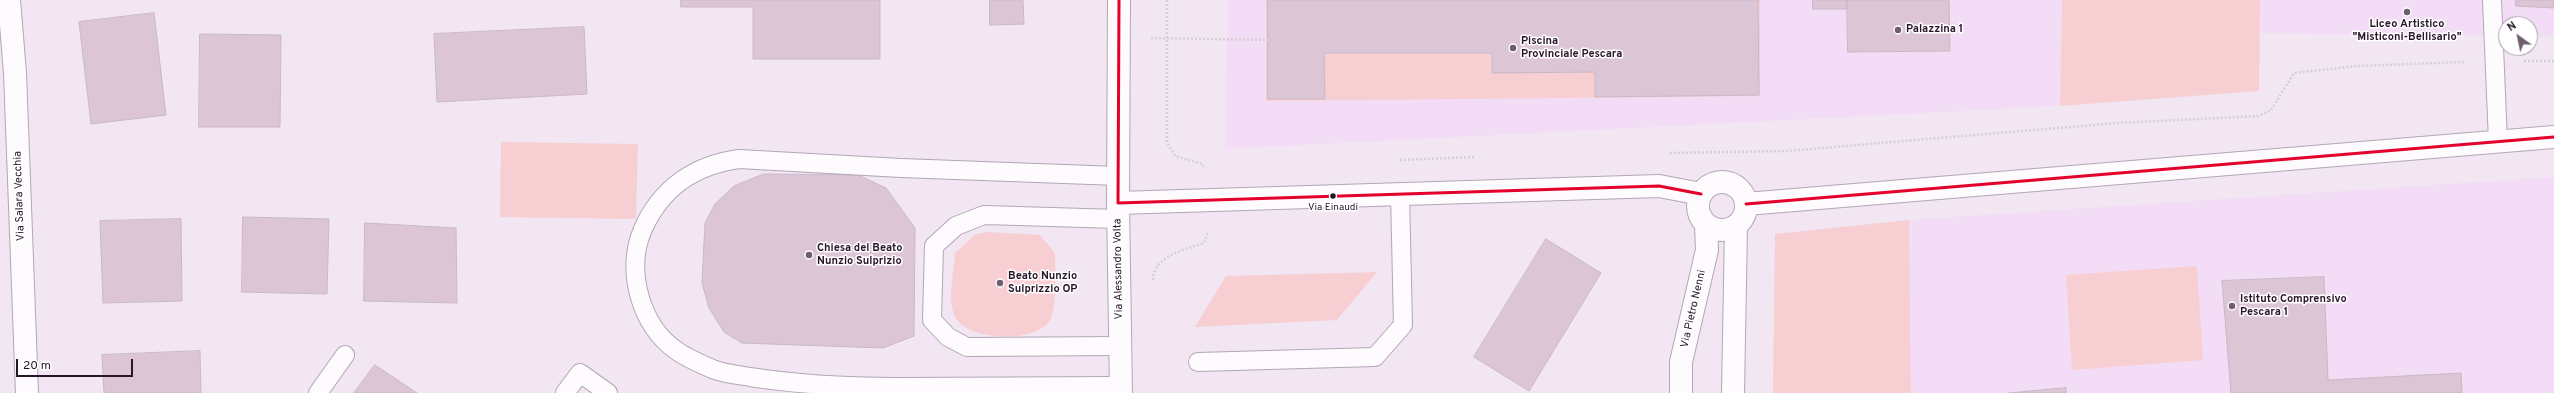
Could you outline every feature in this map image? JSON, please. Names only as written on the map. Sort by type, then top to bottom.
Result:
[{"type":"street","name":"Via Salara Vecchia","points":[[9,0],[15,81],[27,393]]},
{"type":"street","name":"Via Alessandro Volta","points":[[1119,0],[1118,211],[1121,389]]},
{"type":"street","points":[[1746,204],[2554,137]]},
{"type":"street","points":[[1733,393],[1736,226],[1745,213],[1746,204],[1741,190],[1728,182],[1712,184],[1701,194],[1698,210],[1706,224],[1720,230],[1736,226]]},
{"type":"street","points":[[1118,211],[1400,194],[1659,186],[1701,194]]},
{"type":"street","name":"Via Pietro Nenni","points":[[1681,393],[1681,362],[1707,250],[1706,224]]},
{"type":"lane","points":[[2492,0],[2498,141]]},
{"type":"lane","points":[[1118,176],[902,168],[739,159],[725,161],[695,171],[667,190],[652,210],[642,231],[636,260],[637,286],[650,321],[676,351],[716,371],[818,386],[1121,389]]},
{"type":"lane","points":[[1198,362],[1375,357],[1403,324],[1400,194]]},
{"type":"lane","points":[[1118,211],[984,215],[956,226],[934,246],[932,320],[948,337],[967,347],[1120,346]]},
{"type":"lane","points":[[318,393],[345,355]]},
{"type":"lane","points":[[565,393],[580,372],[608,393]]},
{"type":"path","points":[[1119,38],[1268,40]]},
{"type":"path","points":[[1662,154],[1786,151],[2117,122],[2258,116],[2272,110],[2294,73],[2357,66],[2554,61]]},
{"type":"path","points":[[1393,160],[1477,157]]},
{"type":"shaded area","points":[[1228,0],[2062,0],[2060,106],[1225,149]]},
{"type":"shaded area","name":"Piscina Provinciale Pescara","points":[[1266,0],[1760,0],[1760,96],[1266,101]]},
{"type":"shaded area","points":[[2062,0],[2260,0],[2259,91],[2060,106]]},
{"type":"shaded area","name":"Liceo Artistico \"Misticoni-Bellisario\"","points":[[2260,0],[2554,0],[2554,37],[2538,36],[2538,16],[2498,16],[2498,36],[2260,33]]},
{"type":"shaded area","points":[[501,142],[638,144],[636,219],[500,217]]},
{"type":"shaded area","name":"Istituto Comprensivo Pescara 1","points":[[2554,177],[2554,393],[1911,393],[1909,220]]},
{"type":"shaded area","points":[[1909,220],[1911,393],[1773,393],[1775,234]]},
{"type":"shaded area","points":[[988,232],[1040,235],[1055,253],[1056,287],[1053,314],[1043,328],[1031,333],[1017,336],[987,335],[973,331],[962,325],[955,317],[951,302],[951,294],[955,253],[976,234]]},
{"type":"shaded area","points":[[2197,266],[2203,360],[2072,370],[2066,275]]},
{"type":"shaded area","points":[[1377,272],[1337,320],[1195,327],[1226,276]]},
{"type":"building","points":[[681,0],[880,0],[880,59],[753,59],[753,7],[681,7]]},
{"type":"building","points":[[990,0],[1023,0],[1024,24],[990,25]]},
{"type":"building","name":"Piscina Provinciale Pescara","points":[[1268,0],[1758,0],[1759,95],[1595,97],[1595,72],[1492,73],[1492,53],[1324,53],[1325,99],[1268,99]]},
{"type":"building","points":[[1813,0],[1847,0],[1847,9],[1813,9]]},
{"type":"building","name":"Palazzina 1","points":[[1847,0],[1949,0],[1950,51],[1848,52]]},
{"type":"building","points":[[2516,0],[2554,0],[2554,8],[2516,6]]},
{"type":"building","points":[[154,13],[166,115],[91,124],[79,22]]},
{"type":"building","points":[[584,27],[587,94],[437,102],[434,34]]},
{"type":"building","points":[[200,34],[281,35],[280,127],[199,127]]},
{"type":"building","name":"Chiesa del Beato Nunzio Sulprizio","points":[[764,174],[858,175],[886,188],[915,228],[914,336],[883,348],[742,343],[724,332],[709,308],[702,283],[705,223],[715,204],[734,186]]},
{"type":"building","points":[[243,217],[329,219],[327,294],[242,292]]},
{"type":"building","points":[[181,219],[182,301],[103,303],[100,221]]},
{"type":"building","points":[[365,223],[456,228],[457,303],[364,301]]},
{"type":"building","points":[[1546,239],[1601,273],[1529,391],[1474,357]]},
{"type":"building","points":[[2324,277],[2328,380],[2461,373],[2462,393],[2231,393],[2222,281]]},
{"type":"building","points":[[200,351],[201,393],[104,393],[102,355]]},
{"type":"building","points":[[375,365],[417,393],[354,393]]},
{"type":"building","points":[[2066,388],[2066,393],[2009,393]]},
{"type":"transit line","points":[[1118,203],[1119,0]]},
{"type":"transit line","points":[[1746,204],[2554,137]]},
{"type":"transit line","points":[[1118,203],[1659,186],[1701,194]]},
{"type":"place","name":"Liceo Artistico \"Misticoni-Bellisario\"","points":[[2407,12]]},
{"type":"place","name":"Palazzina 1","points":[[1898,30]]},
{"type":"place","name":"Piscina Provinciale Pescara","points":[[1513,48]]},
{"type":"place","name":"Via Einaudi","points":[[1333,196]]},
{"type":"place","name":"Chiesa del Beato Nunzio Sulprizio","points":[[809,255]]},
{"type":"place","name":"Beato Nunzio Sulprizzio OP","points":[[1000,283]]},
{"type":"place","name":"Istituto Comprensivo Pescara 1","points":[[2232,306]]}]
